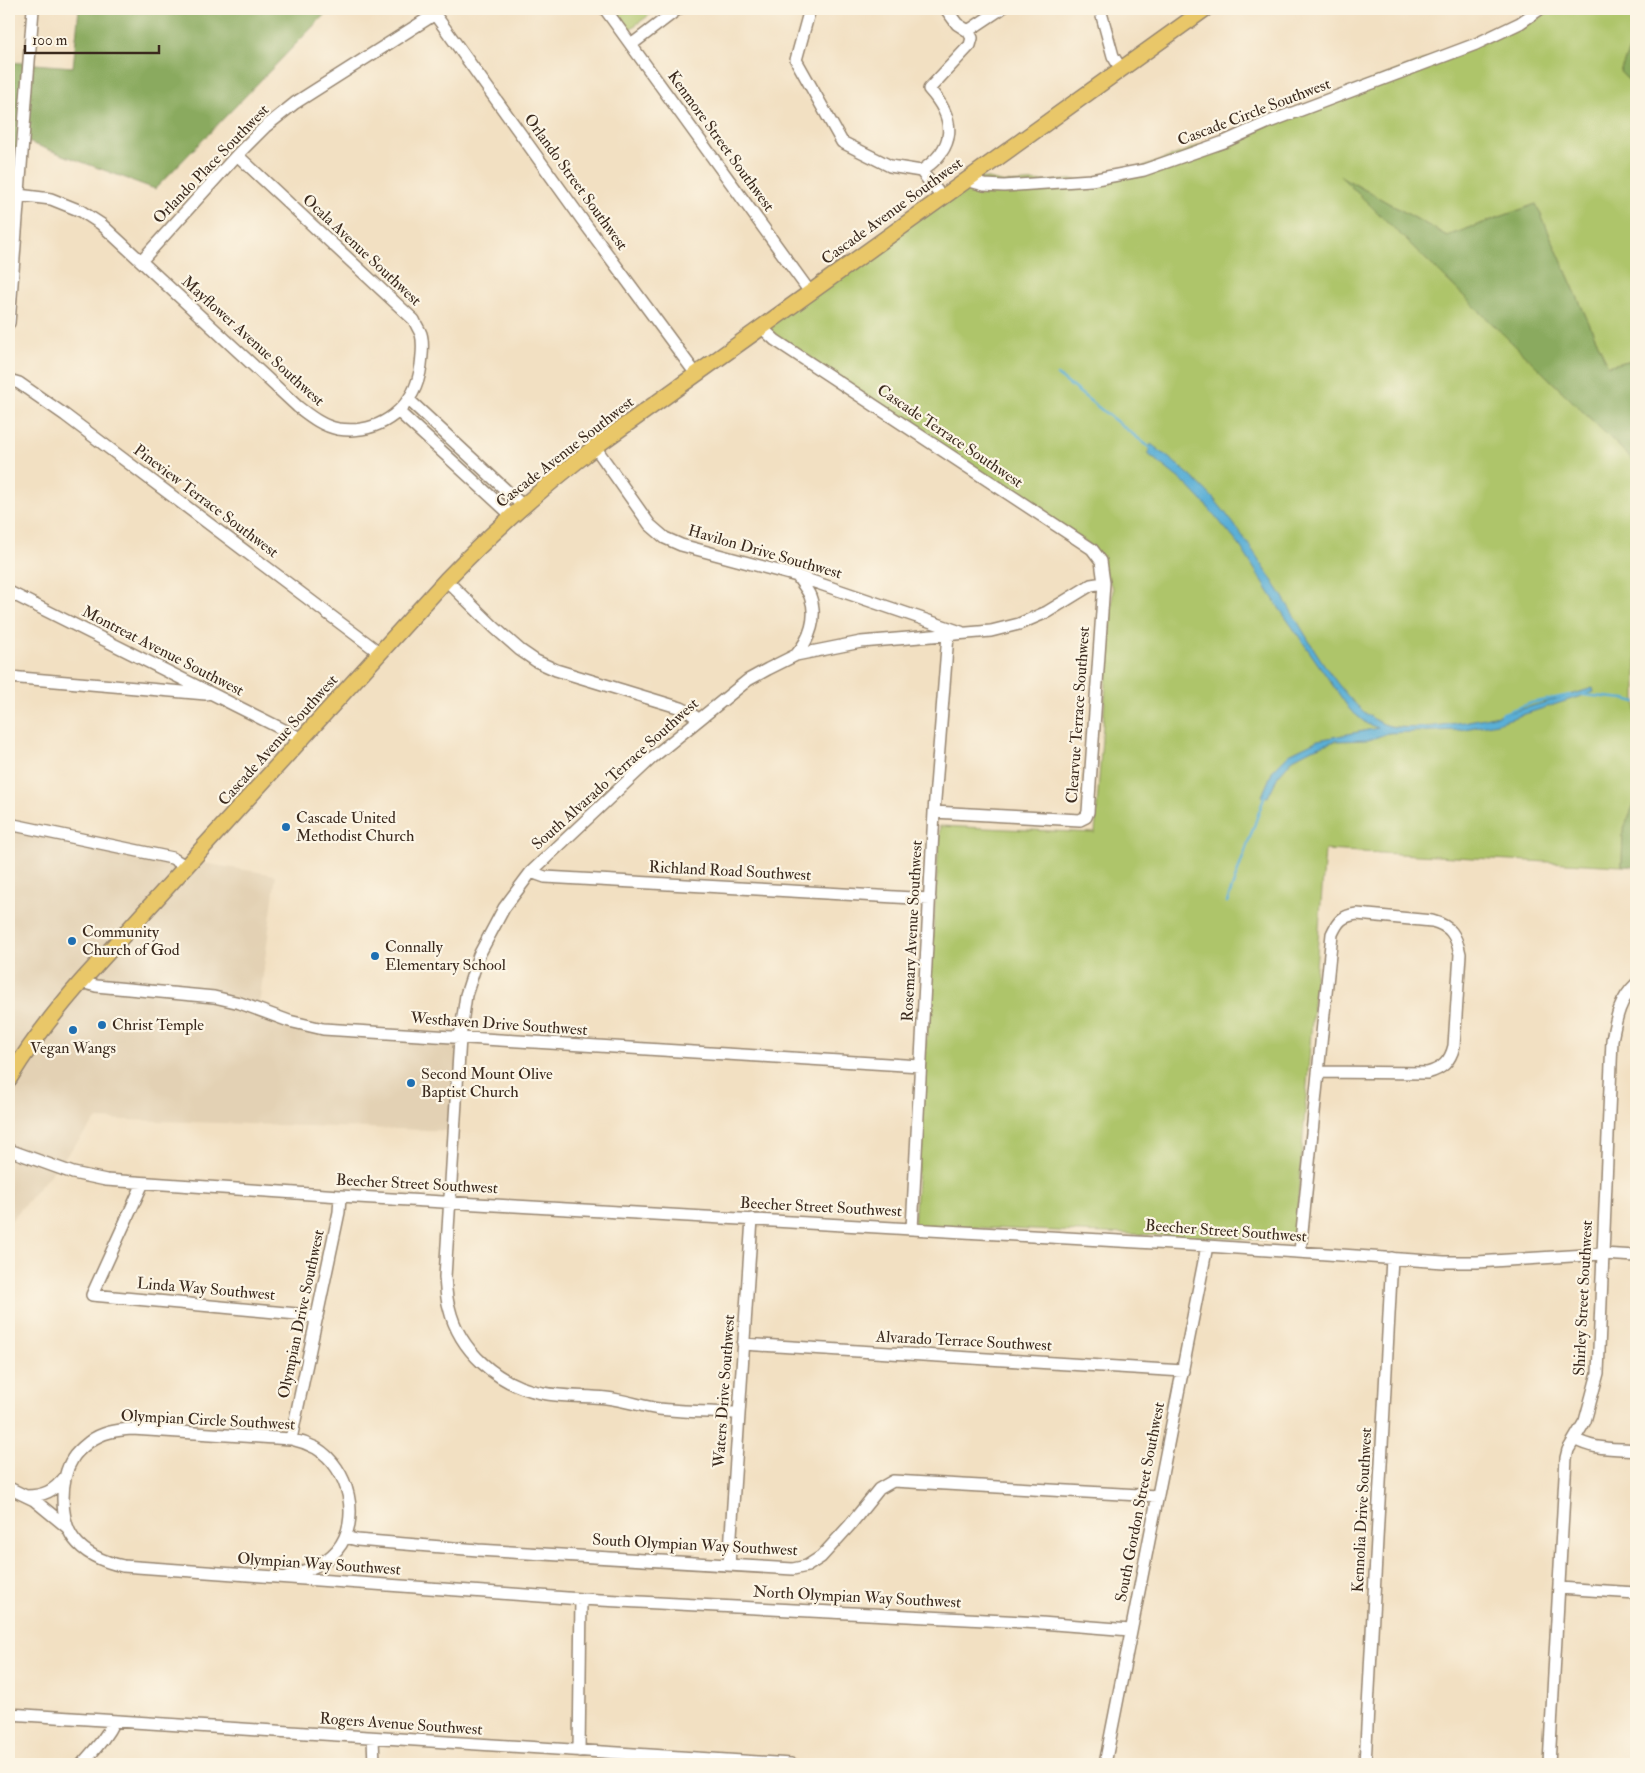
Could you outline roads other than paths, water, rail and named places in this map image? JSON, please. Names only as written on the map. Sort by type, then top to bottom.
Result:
[{"type":"main road","name":"Cascade Avenue Southwest","points":[[9,1079],[30,1045],[81,982],[446,580],[517,510],[596,447],[696,374],[1205,9]]},
{"type":"street","points":[[9,323],[33,9]]},
{"type":"street","name":"Kenmore Street Southwest","points":[[605,9],[810,292]]},
{"type":"street","points":[[631,45],[678,9]]},
{"type":"street","points":[[810,9],[796,60],[842,142],[890,166],[921,171],[929,166],[949,141],[950,130],[946,114],[939,100],[929,89],[970,45],[972,38],[968,31],[957,24],[946,9]]},
{"type":"street","points":[[968,31],[1001,9]]},
{"type":"street","points":[[1100,9],[1113,56],[1121,69]]},
{"type":"street","name":"Cascade Circle Southwest","points":[[966,180],[984,185],[1004,186],[1092,180],[1144,170],[1224,142],[1269,122],[1476,44],[1520,23],[1540,9]]},
{"type":"street","name":"Orlando Place Southwest","points":[[141,261],[237,155],[265,127],[296,103],[433,12]]},
{"type":"street","name":"Orlando Street Southwest","points":[[433,12],[696,374]]},
{"type":"street","name":"Ocala Avenue Southwest","points":[[237,155],[414,320],[421,335],[423,350],[420,378],[409,400],[399,412]]},
{"type":"street","points":[[921,171],[942,197]]},
{"type":"street","name":"Mayflower Avenue Southwest","points":[[18,195],[51,199],[81,211],[101,224],[298,407],[316,420],[336,428],[358,430],[379,424],[399,412]]},
{"type":"street","name":"Cascade Terrace Southwest","points":[[762,327],[775,340],[1092,549],[1101,560],[1104,583]]},
{"type":"street","name":"Pineview Terrace Southwest","points":[[9,380],[20,383],[65,415],[380,653]]},
{"type":"street","points":[[409,400],[517,510]]},
{"type":"street","points":[[399,412],[517,510]]},
{"type":"street","name":"Havilon Drive Southwest","points":[[596,447],[650,525],[665,538],[681,545],[797,576],[965,633]]},
{"type":"street","points":[[796,655],[804,647],[809,636],[813,616],[810,596],[797,576]]},
{"type":"street","points":[[446,580],[495,628],[536,661],[556,670],[681,708],[698,719]]},
{"type":"street","name":"South Alvarado Terrace Southwest","points":[[450,1202],[460,1038],[466,995],[479,955],[504,908],[531,872],[652,758],[698,719],[748,680],[796,655],[860,642],[991,631],[1019,624],[1046,612],[1091,585],[1104,583]]},
{"type":"street","name":"Clearvue Terrace Southwest","points":[[934,812],[1080,820],[1086,817],[1088,812],[1104,583]]},
{"type":"street","name":"Montreat Avenue Southwest","points":[[9,592],[302,738]]},
{"type":"street","name":"Rosemary Avenue Southwest","points":[[912,1229],[934,812],[948,635]]},
{"type":"street","points":[[9,677],[214,694]]},
{"type":"street","points":[[9,824],[172,858],[187,867]]},
{"type":"street","name":"Richland Road Southwest","points":[[531,872],[545,877],[930,899]]},
{"type":"street","points":[[1300,1252],[1318,1072],[1332,934],[1338,922],[1347,916],[1357,914],[1432,920],[1441,923],[1449,929],[1457,940],[1460,954],[1454,1046],[1452,1056],[1447,1063],[1437,1070],[1427,1073],[1318,1072]]},
{"type":"street","name":"Westhaven Drive Southwest","points":[[81,982],[96,986],[214,997],[240,1003],[289,1021],[323,1028],[920,1066]]},
{"type":"street","name":"Shirley Street Southwest","points":[[1549,1764],[1566,1458],[1568,1450],[1585,1421],[1598,1374],[1612,1040],[1618,1010],[1636,984]]},
{"type":"street","name":"Beecher Street Southwest","points":[[9,1150],[74,1172],[106,1180],[340,1196],[1477,1262],[1602,1254],[1636,1256]]},
{"type":"street","name":"Linda Way Southwest","points":[[143,1183],[92,1294],[297,1314],[317,1318]]},
{"type":"street","name":"Olympian Drive Southwest","points":[[291,1439],[339,1212],[340,1196]]},
{"type":"street","points":[[450,1202],[445,1277],[449,1307],[455,1326],[465,1344],[494,1373],[517,1386],[542,1393],[609,1398],[660,1409],[739,1413]]},
{"type":"street","name":"Waters Drive Southwest","points":[[729,1565],[752,1220]]},
{"type":"street","name":"South Gordon Street Southwest","points":[[1105,1764],[1207,1246]]},
{"type":"street","name":"Kennolia Drive Southwest","points":[[1365,1764],[1392,1258]]},
{"type":"street","name":"Alvarado Terrace Southwest","points":[[743,1344],[1183,1370]]},
{"type":"street","name":"Olympian Circle Southwest","points":[[64,1508],[65,1477],[73,1458],[90,1441],[111,1431],[132,1429],[291,1439],[304,1442],[318,1449],[338,1471],[347,1490],[350,1504],[350,1521],[345,1537],[337,1550],[325,1561],[304,1572],[286,1577]]},
{"type":"street","points":[[1575,1439],[1594,1447],[1636,1450]]},
{"type":"street","points":[[26,1496],[39,1496],[52,1491],[65,1477]]},
{"type":"street","name":"South Olympian Way Southwest","points":[[345,1537],[357,1540],[478,1550],[793,1569],[807,1566],[821,1557],[850,1525],[878,1489],[893,1481],[1157,1496]]},
{"type":"street","name":"Olympian Way Southwest","points":[[9,1488],[44,1507],[68,1528],[84,1549],[107,1562],[123,1566],[581,1599]]},
{"type":"street","name":"Olympian Way Southwest","points":[[64,1508],[68,1528]]},
{"type":"street","points":[[1559,1588],[1636,1593]]},
{"type":"street","points":[[579,1752],[581,1599]]},
{"type":"street","name":"North Olympian Way Southwest","points":[[581,1599],[1021,1622],[1130,1630]]},
{"type":"street","name":"Rogers Avenue Southwest","points":[[9,1714],[579,1752],[791,1764]]},
{"type":"street","points":[[82,1764],[103,1741],[114,1721]]},
{"type":"street","points":[[373,1738],[374,1764]]},
{"type":"water","points":[[1151,444],[1198,483],[1223,510],[1264,568],[1326,667],[1356,705],[1373,718],[1396,727],[1436,726],[1499,715],[1593,688],[1594,692],[1497,723],[1459,730],[1388,733],[1369,740],[1335,741],[1312,749],[1293,759],[1278,776],[1268,797],[1262,796],[1273,770],[1289,754],[1318,740],[1378,728],[1367,724],[1350,710],[1279,608],[1240,546],[1186,484],[1148,454]]},
{"type":"waterway","points":[[1057,375],[1153,450]]},
{"type":"waterway","points":[[1501,714],[1531,703],[1570,695]]},
{"type":"waterway","points":[[1583,695],[1625,699],[1636,702]]},
{"type":"waterway","points":[[1227,902],[1265,795]]},
{"type":"place","name":"Cascade United Methodist Church","points":[[286,827]]},
{"type":"place","name":"Community Church of God","points":[[72,941]]},
{"type":"place","name":"Connally Elementary School","points":[[375,956]]},
{"type":"place","name":"Christ Temple","points":[[102,1025]]},
{"type":"place","name":"Vegan Wangs","points":[[73,1030]]},
{"type":"place","name":"Second Mount Olive Baptist Church","points":[[411,1083]]}]
